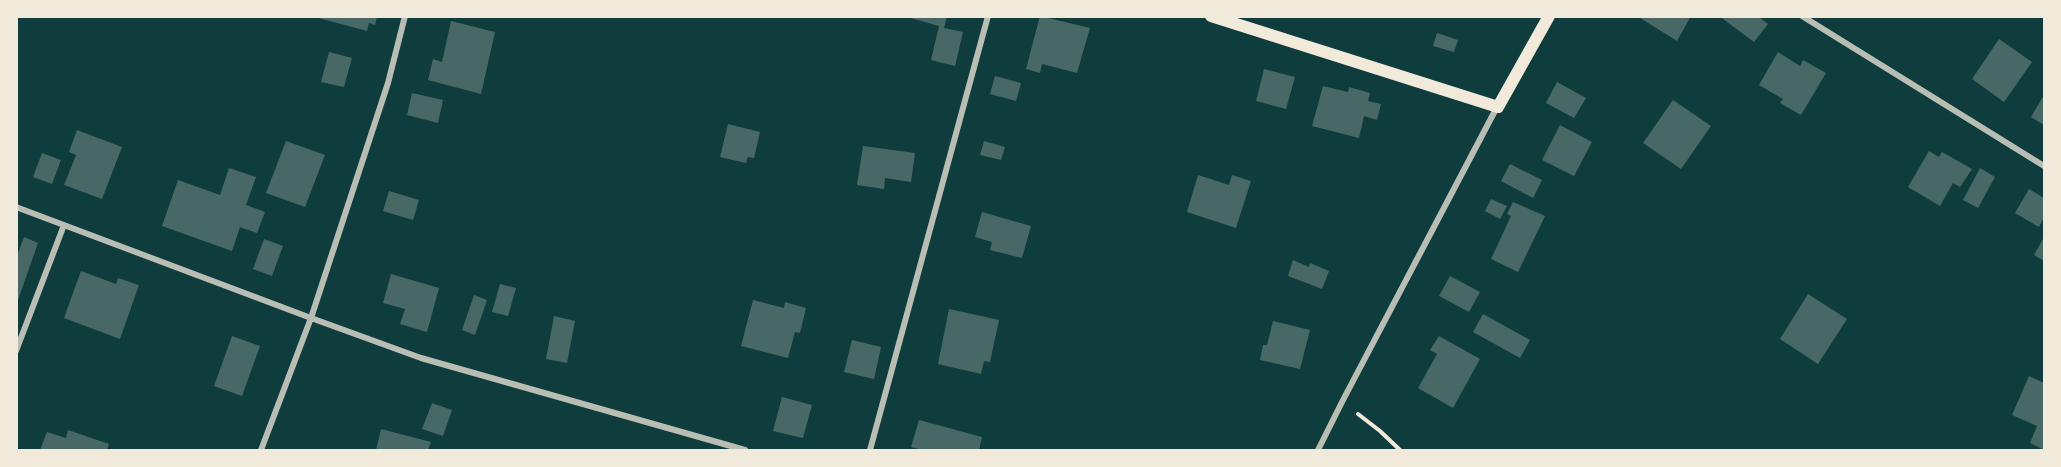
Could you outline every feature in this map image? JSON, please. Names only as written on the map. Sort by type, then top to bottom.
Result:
[{"type":"main road","points":[[1211,16],[1498,107],[1549,16]]},
{"type":"street","points":[[261,450],[311,318],[388,83],[405,16]]},
{"type":"street","points":[[870,450],[988,16]]},
{"type":"street","points":[[1802,16],[2044,166]]},
{"type":"street","points":[[1318,450],[1498,107]]},
{"type":"street","points":[[16,207],[422,358],[745,450]]},
{"type":"street","points":[[16,351],[64,225]]},
{"type":"path","points":[[1342,402],[1380,431],[1400,450]]},
{"type":"building","points":[[311,16],[377,16],[375,25],[369,23],[367,31]]},
{"type":"building","points":[[947,16],[944,28],[963,32],[955,66],[931,60],[939,26],[907,17]]},
{"type":"building","points":[[1040,16],[1090,28],[1077,73],[1042,64],[1040,73],[1026,69]]},
{"type":"building","points":[[1637,16],[1691,16],[1677,41]]},
{"type":"building","points":[[1719,16],[1758,16],[1768,24],[1754,42]]},
{"type":"building","points":[[451,21],[495,32],[481,94],[428,80],[433,59],[442,62]]},
{"type":"building","points":[[1437,33],[1458,40],[1454,52],[1433,46]]},
{"type":"building","points":[[1999,39],[2032,62],[2004,102],[1972,79]]},
{"type":"building","points":[[329,52],[352,58],[344,87],[321,82]]},
{"type":"building","points":[[1778,52],[1800,66],[1803,60],[1826,73],[1801,115],[1780,103],[1783,99],[1759,85]]},
{"type":"building","points":[[1264,69],[1295,77],[1286,109],[1256,101]]},
{"type":"building","points":[[995,76],[1021,83],[1016,101],[990,94]]},
{"type":"building","points":[[1557,82],[1586,98],[1574,118],[1546,103]]},
{"type":"building","points":[[1323,86],[1348,92],[1349,87],[1370,93],[1368,101],[1381,104],[1377,120],[1364,116],[1359,138],[1312,126]]},
{"type":"building","points":[[412,93],[443,100],[438,123],[407,115]]},
{"type":"building","points":[[2044,95],[2044,125],[2031,117]]},
{"type":"building","points":[[1673,100],[1711,126],[1681,169],[1643,143]]},
{"type":"building","points":[[728,124],[760,132],[754,158],[748,157],[746,163],[720,157]]},
{"type":"building","points":[[1560,125],[1592,142],[1574,176],[1542,160]]},
{"type":"building","points":[[77,130],[122,147],[102,199],[64,185],[76,155],[69,152]]},
{"type":"building","points":[[286,141],[325,155],[305,207],[266,193]]},
{"type":"building","points":[[984,141],[1005,147],[1001,160],[980,155]]},
{"type":"building","points":[[863,146],[915,153],[911,182],[885,178],[884,189],[857,185]]},
{"type":"building","points":[[1929,151],[1939,157],[1942,152],[1972,169],[1960,187],[1953,183],[1940,206],[1908,187]]},
{"type":"building","points":[[42,153],[61,160],[52,184],[33,177]]},
{"type":"building","points":[[1510,164],[1542,180],[1533,198],[1501,181]]},
{"type":"building","points":[[229,168],[256,177],[246,205],[265,212],[257,233],[240,227],[232,251],[162,226],[178,180],[220,195]]},
{"type":"building","points":[[1980,168],[1995,177],[1978,208],[1963,200]]},
{"type":"building","points":[[1198,175],[1229,185],[1232,175],[1251,181],[1236,228],[1187,212]]},
{"type":"building","points":[[2029,189],[2044,198],[2044,217],[2039,227],[2015,213]]},
{"type":"building","points":[[389,191],[419,200],[413,220],[383,211]]},
{"type":"building","points":[[1491,199],[1507,206],[1500,219],[1485,211]]},
{"type":"building","points":[[1513,202],[1545,216],[1518,272],[1491,259],[1511,216],[1507,214]]},
{"type":"building","points":[[982,212],[1031,226],[1022,258],[990,250],[992,242],[975,237]]},
{"type":"building","points":[[24,237],[38,243],[17,303],[16,252],[18,253]]},
{"type":"building","points":[[2044,237],[2044,261],[2034,255]]},
{"type":"building","points":[[264,239],[283,246],[272,276],[253,269]]},
{"type":"building","points":[[1293,260],[1309,267],[1310,263],[1329,271],[1322,289],[1288,276]]},
{"type":"building","points":[[81,271],[116,284],[118,278],[139,285],[120,339],[64,318]]},
{"type":"building","points":[[391,274],[439,288],[427,332],[400,324],[405,309],[383,303]]},
{"type":"building","points":[[1450,276],[1480,292],[1469,312],[1439,296]]},
{"type":"building","points":[[500,284],[516,288],[508,316],[492,312]]},
{"type":"building","points":[[1808,294],[1847,319],[1818,364],[1780,339]]},
{"type":"building","points":[[474,295],[487,300],[475,335],[462,330]]},
{"type":"building","points":[[753,300],[784,308],[785,302],[806,308],[800,333],[795,332],[788,358],[741,346]]},
{"type":"building","points":[[949,309],[999,320],[990,362],[984,361],[981,374],[938,364]]},
{"type":"building","points":[[1483,314],[1530,340],[1520,358],[1473,332]]},
{"type":"building","points":[[554,316],[575,321],[567,363],[546,359]]},
{"type":"building","points":[[1273,321],[1310,330],[1300,369],[1260,360],[1263,345],[1267,345]]},
{"type":"building","points":[[232,336],[260,346],[242,396],[214,386]]},
{"type":"building","points":[[1439,336],[1480,359],[1453,408],[1418,388],[1437,354],[1430,350]]},
{"type":"building","points":[[852,340],[881,347],[874,379],[844,372]]},
{"type":"building","points":[[2029,376],[2044,383],[2044,450],[2030,443],[2037,426],[2012,415]]},
{"type":"building","points":[[782,397],[812,405],[803,438],[773,431]]},
{"type":"building","points":[[432,403],[452,410],[443,436],[422,429]]},
{"type":"building","points":[[919,420],[982,437],[979,450],[923,450],[911,447]]},
{"type":"building","points":[[381,429],[431,442],[428,450],[376,450]]},
{"type":"building","points":[[68,430],[109,444],[107,450],[40,450],[47,432],[66,438]]}]
